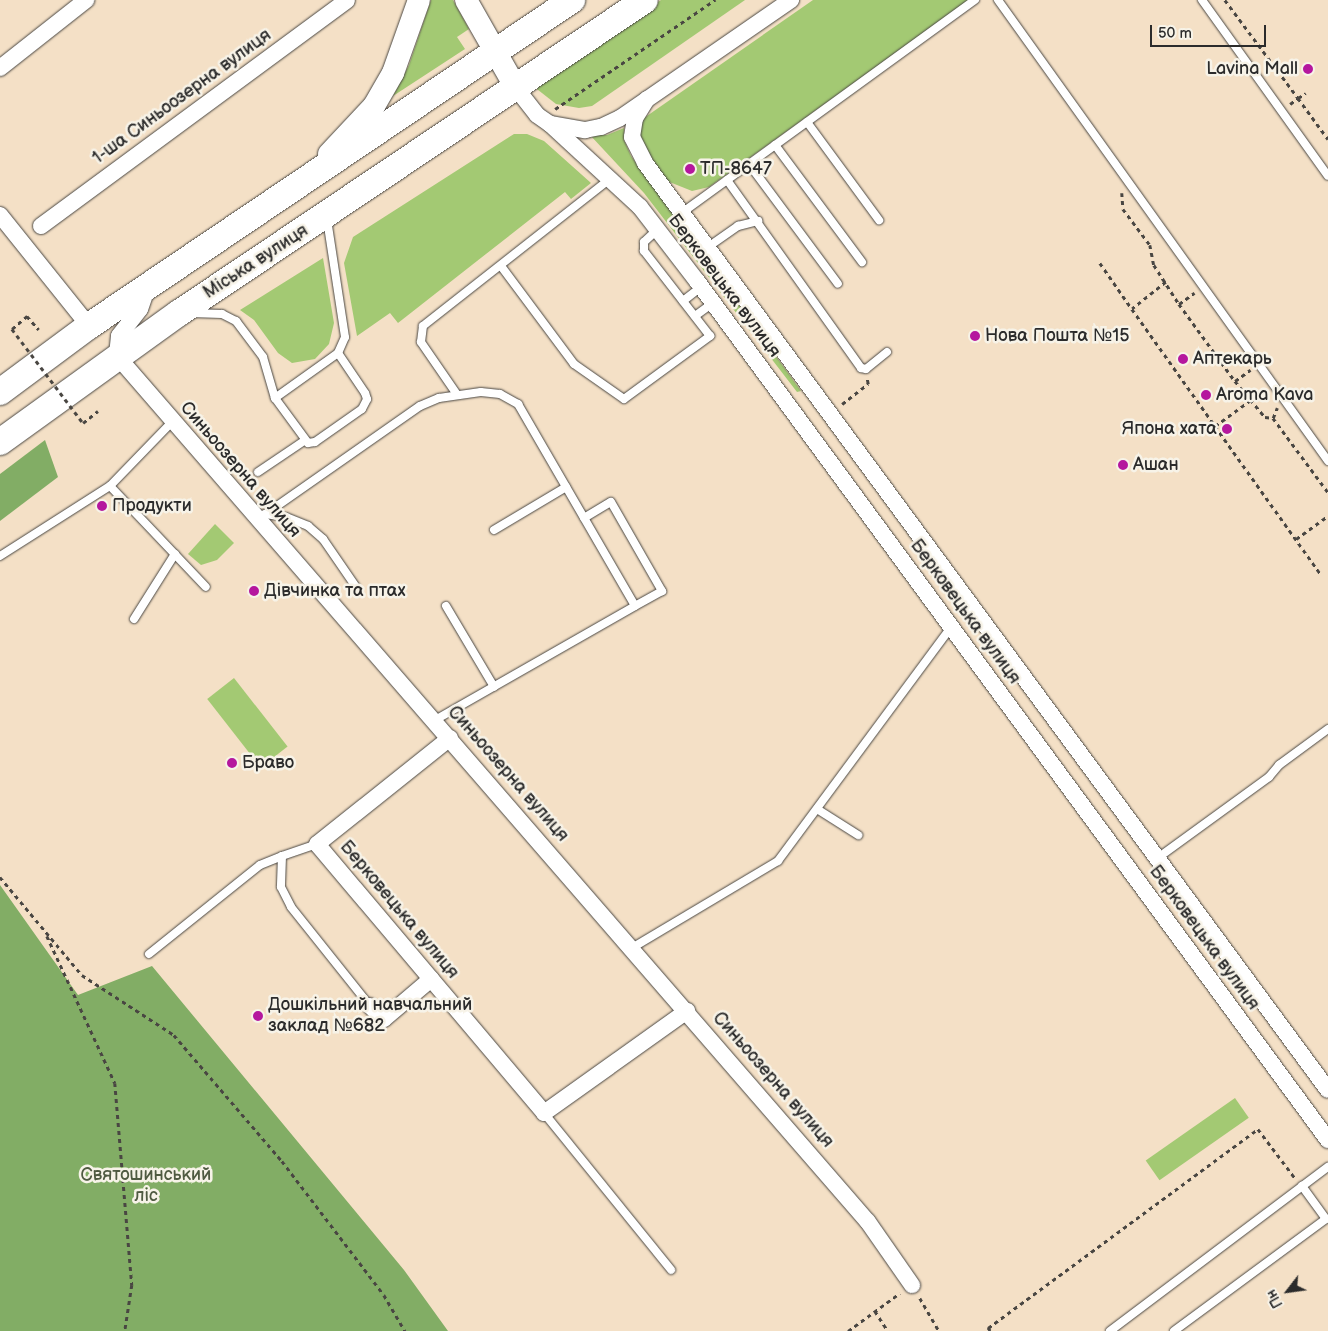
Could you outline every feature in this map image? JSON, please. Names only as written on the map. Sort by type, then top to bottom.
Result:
[{"type":"highway","points":[[0,392],[89,326],[572,0]]},
{"type":"highway","name":"Міська вулиця","points":[[0,442],[179,313],[327,216],[644,0]]},
{"type":"main road","points":[[301,182],[354,130],[374,106],[401,56],[419,0]]},
{"type":"main road","points":[[466,0],[493,52],[516,88]]},
{"type":"street","points":[[0,68],[86,0]]},
{"type":"street","name":"1-ша Синьоозерна вулиця","points":[[41,226],[347,0]]},
{"type":"street","name":"Берковецька вулиця","points":[[543,119],[585,130],[601,127],[647,99],[791,0]]},
{"type":"street","name":"Берковецька вулиця","points":[[516,88],[543,119],[611,177],[657,230],[713,303],[1328,1140]]},
{"type":"street","name":"Берковецька вулиця","points":[[647,99],[635,118],[632,137],[636,149],[1159,857],[1328,1090]]},
{"type":"street","points":[[0,215],[89,326]]},
{"type":"street","points":[[117,356],[119,336],[140,309],[148,286]]},
{"type":"street","name":"Синьоозерна вулиця","points":[[117,356],[172,422],[261,517],[868,1222],[912,1285]]},
{"type":"street","name":"Берковецька вулиця","points":[[450,738],[317,844],[544,1113]]},
{"type":"street","points":[[370,1006],[384,1019],[431,979]]},
{"type":"street","points":[[544,1113],[687,1011]]},
{"type":"lane","points":[[683,212],[975,0]]},
{"type":"lane","points":[[998,0],[1328,461]]},
{"type":"lane","points":[[1202,0],[1328,176]]},
{"type":"lane","points":[[807,122],[879,220]]},
{"type":"lane","points":[[775,145],[862,262]]},
{"type":"lane","points":[[749,164],[838,284]]},
{"type":"lane","points":[[456,393],[421,342],[420,330],[611,177]]},
{"type":"lane","points":[[727,180],[861,368],[866,369],[887,352]]},
{"type":"lane","points":[[275,398],[338,353],[346,327],[327,216]]},
{"type":"lane","points":[[708,247],[738,226],[758,221]]},
{"type":"lane","points":[[501,266],[574,364],[624,399],[710,336],[644,251],[644,242],[657,230]]},
{"type":"lane","points":[[683,301],[701,288]]},
{"type":"lane","points":[[695,316],[713,303]]},
{"type":"lane","points":[[179,313],[222,314],[236,321],[263,357],[275,398],[304,441]]},
{"type":"lane","points":[[258,472],[304,441],[315,442],[366,405],[365,393],[338,353]]},
{"type":"lane","points":[[261,517],[420,406],[456,393],[500,394],[518,404],[635,606]]},
{"type":"lane","points":[[0,556],[110,486],[172,422]]},
{"type":"lane","points":[[110,486],[206,587]]},
{"type":"lane","points":[[494,530],[566,487]]},
{"type":"lane","points":[[435,720],[662,591],[611,502],[584,518]]},
{"type":"lane","points":[[261,517],[286,517],[308,526],[323,539],[356,587]]},
{"type":"lane","points":[[134,619],[175,554]]},
{"type":"lane","points":[[446,606],[494,687]]},
{"type":"lane","points":[[632,948],[778,862],[951,628]]},
{"type":"lane","points":[[1159,857],[1270,777],[1279,765],[1328,729]]},
{"type":"lane","points":[[816,809],[858,835]]},
{"type":"lane","points":[[149,954],[260,865],[317,844]]},
{"type":"lane","points":[[282,856],[281,887],[291,907],[370,1006]]},
{"type":"lane","points":[[544,1113],[671,1270]]},
{"type":"lane","points":[[1110,1331],[1328,1167]]},
{"type":"lane","points":[[1174,1331],[1326,1219],[1302,1186]]},
{"type":"path","points":[[543,119],[715,0]]},
{"type":"path","points":[[1225,0],[1328,139]]},
{"type":"path","points":[[1281,110],[1306,92]]},
{"type":"path","points":[[1121,184],[1124,209],[1150,245],[1154,265],[1179,304],[1265,417],[1273,418],[1328,492]]},
{"type":"path","points":[[1150,245],[1156,247]]},
{"type":"path","points":[[1100,263],[1320,573]]},
{"type":"path","points":[[1132,309],[1166,282]]},
{"type":"path","points":[[1179,304],[1194,292],[1190,286]]},
{"type":"path","points":[[38,330],[27,316],[12,329],[83,423],[98,412]]},
{"type":"path","points":[[839,406],[868,384],[866,369]]},
{"type":"path","points":[[1215,426],[1252,399]]},
{"type":"path","points":[[1296,539],[1326,517]]},
{"type":"path","points":[[0,877],[82,975],[174,1035],[282,1161],[384,1295],[405,1331]]},
{"type":"path","points":[[46,934],[115,1083],[132,1285],[125,1331]]},
{"type":"path","points":[[990,1331],[988,1328],[1258,1129],[1302,1186]]},
{"type":"path","points":[[848,1331],[912,1285],[939,1331]]},
{"type":"path","points":[[875,1311],[888,1331]]},
{"type":"green space","points":[[431,0],[453,0],[469,29],[457,37],[465,49],[393,96],[409,65]]},
{"type":"green space","points":[[661,0],[745,0],[592,106],[579,108],[556,104],[533,86]]},
{"type":"green space","points":[[813,0],[969,0],[709,187],[692,191],[667,181],[640,143],[640,129],[644,118]]},
{"type":"green space","points":[[624,128],[624,140],[631,156],[801,391],[797,392],[644,193],[590,135],[607,135]]},
{"type":"green space","points":[[514,134],[527,134],[544,141],[591,183],[571,199],[565,192],[398,323],[390,313],[357,336],[344,263],[353,237]]},
{"type":"green space","points":[[323,258],[334,323],[329,344],[315,359],[292,363],[278,353],[254,320],[240,310]]},
{"type":"green space","points":[[45,440],[58,477],[0,521],[0,474]]},
{"type":"green space","points":[[215,524],[234,543],[217,560],[201,565],[188,554]]},
{"type":"green space","points":[[234,678],[288,747],[261,767],[207,699]]},
{"type":"green space","name":"Святошинський ліс","points":[[0,885],[78,995],[152,966],[404,1270],[448,1331],[0,1331]]},
{"type":"green space","points":[[1235,1098],[1249,1118],[1159,1180],[1146,1161]]},
{"type":"place","name":"Lavina Mall","points":[[1308,69]]},
{"type":"place","name":"ТП-8647","points":[[690,169]]},
{"type":"place","name":"Нова Пошта №15","points":[[975,336]]},
{"type":"place","name":"Аптекарь","points":[[1183,359]]},
{"type":"place","name":"Aroma Kava","points":[[1206,395]]},
{"type":"place","name":"Япона хата","points":[[1227,429]]},
{"type":"place","name":"Ашан","points":[[1123,465]]},
{"type":"place","name":"Продукти","points":[[102,506]]},
{"type":"place","name":"Дівчинка та птах","points":[[254,591]]},
{"type":"place","name":"Браво","points":[[232,763]]},
{"type":"place","name":"Дошкільний навчальний заклад №682","points":[[258,1016]]}]
